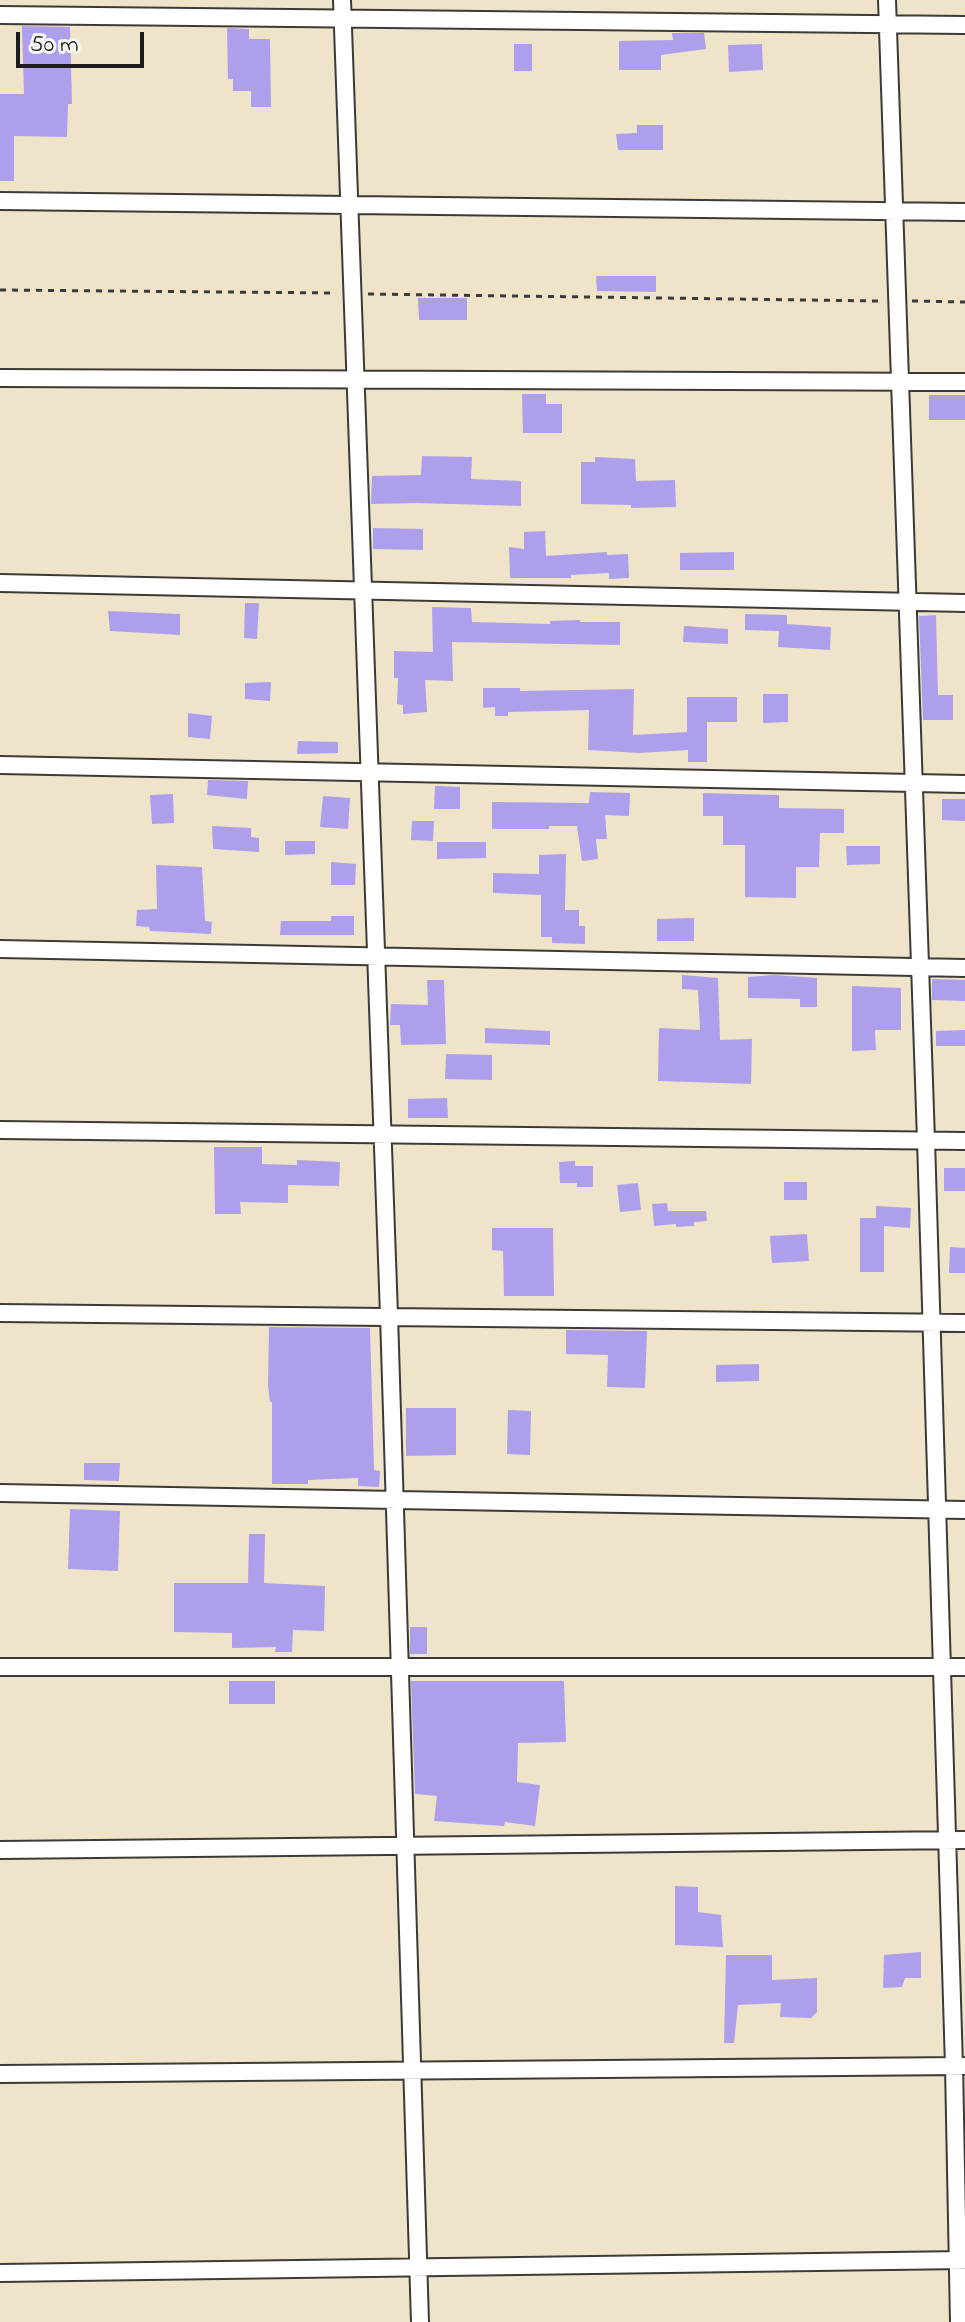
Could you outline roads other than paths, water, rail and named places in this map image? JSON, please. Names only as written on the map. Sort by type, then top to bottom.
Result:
[{"type":"street","points":[[342,0],[383,1136],[420,2322]]},
{"type":"street","points":[[887,0],[947,1840],[960,2066],[959,2322]]},
{"type":"street","points":[[0,15],[965,25]]},
{"type":"street","points":[[0,201],[965,212]]},
{"type":"street","points":[[0,378],[965,382]]},
{"type":"street","points":[[0,583],[965,603]]},
{"type":"street","points":[[0,765],[965,784]]},
{"type":"street","points":[[0,949],[965,968]]},
{"type":"street","points":[[0,1130],[965,1141]]},
{"type":"street","points":[[0,1313],[965,1323]]},
{"type":"street","points":[[0,1493],[965,1510]]},
{"type":"street","points":[[0,1667],[965,1667]]},
{"type":"street","points":[[0,1850],[965,1840]]},
{"type":"street","points":[[0,2074],[960,2066]]},
{"type":"street","points":[[0,2273],[961,2260]]}]
